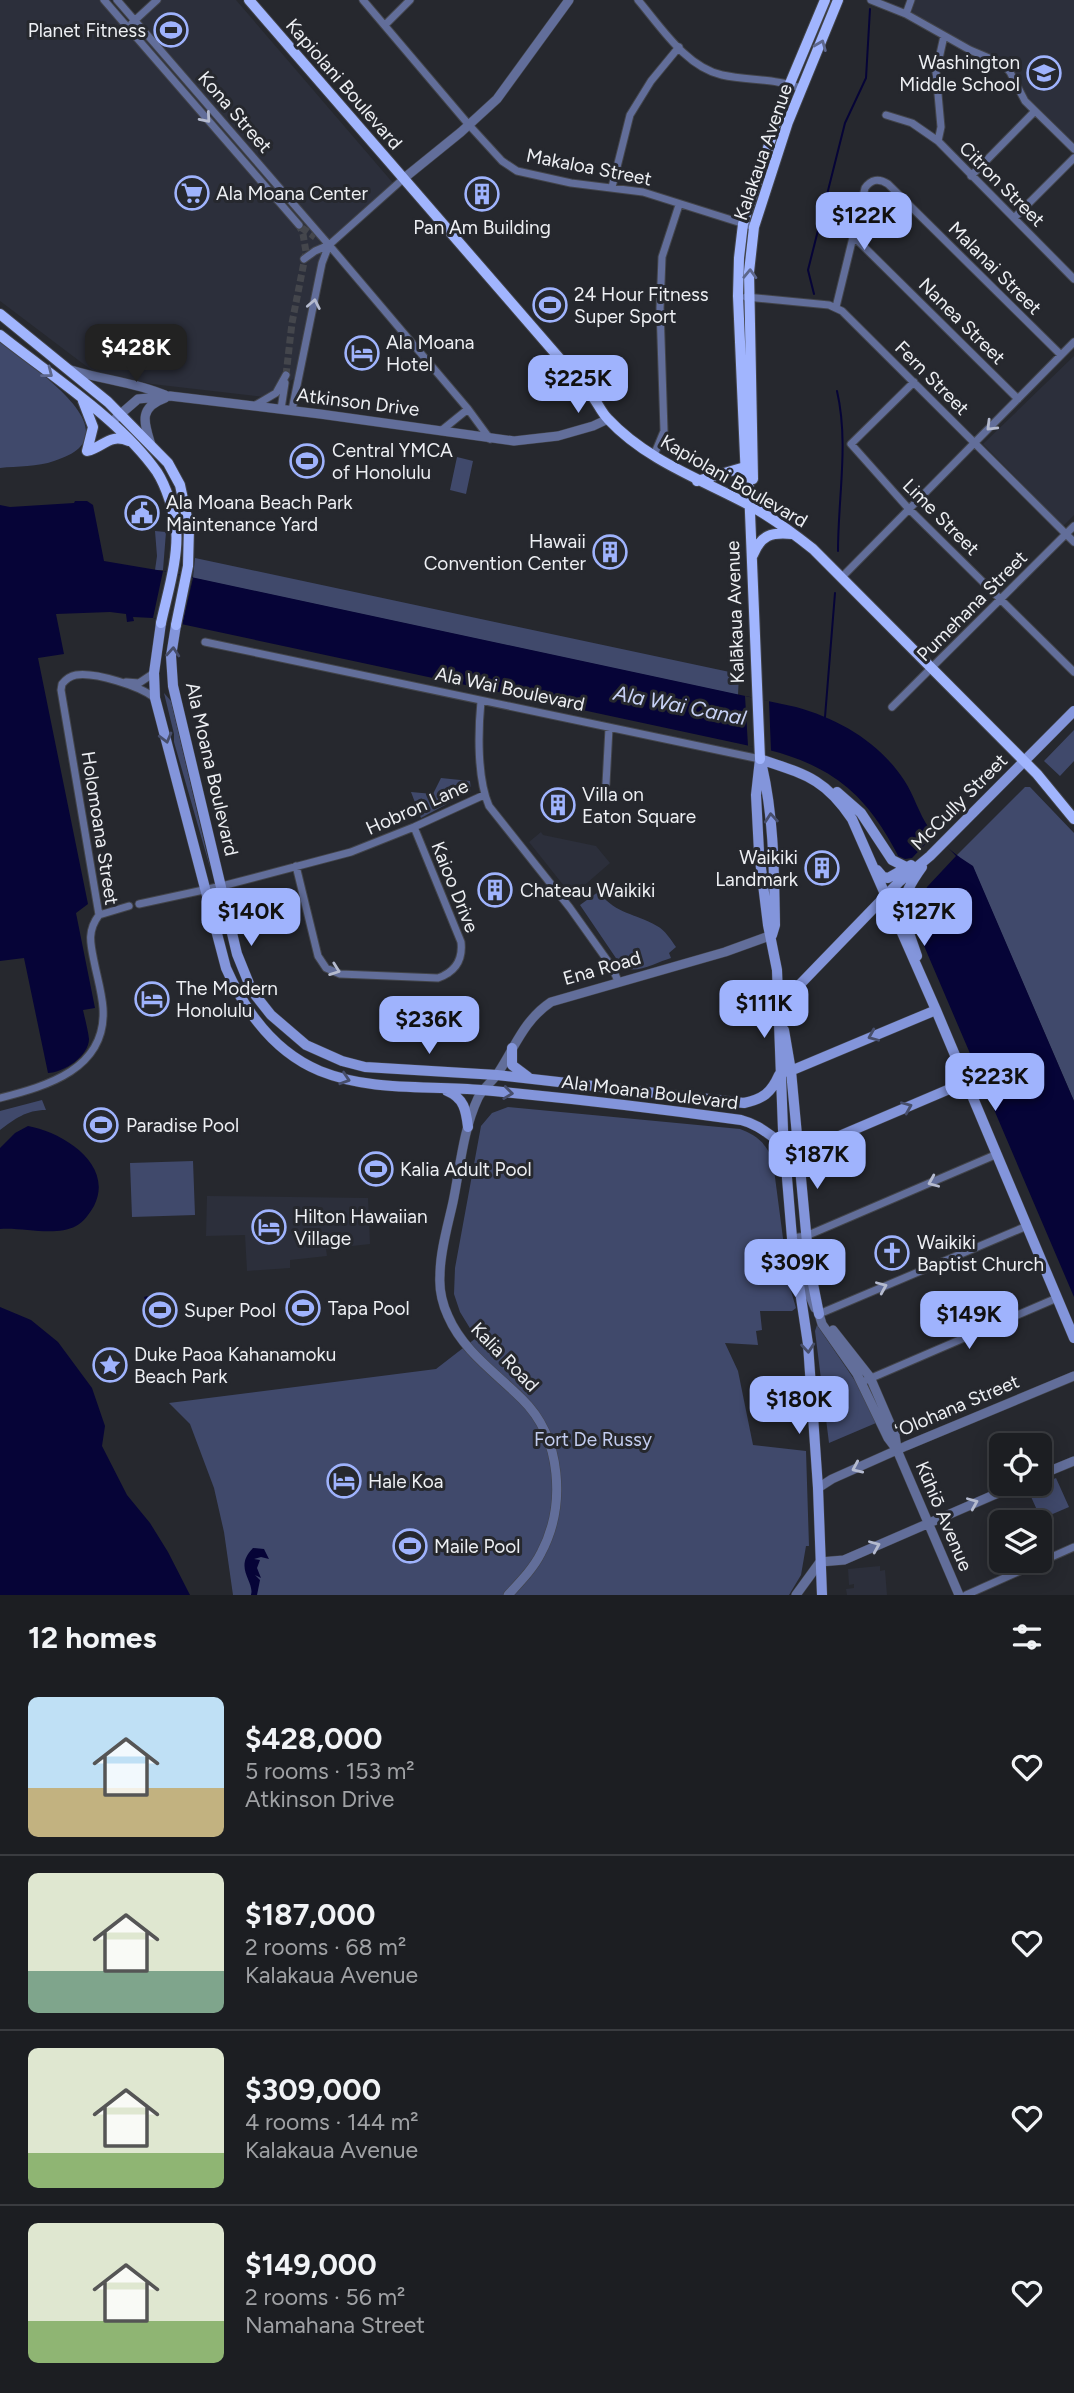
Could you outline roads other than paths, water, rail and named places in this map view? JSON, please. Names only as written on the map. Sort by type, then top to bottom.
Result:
[{"type":"main road","name":"Kapiolani Boulevard","points":[[249,0],[593,397],[608,419],[654,455],[697,481],[749,505],[794,534],[842,577],[1050,789],[1074,818]]},
{"type":"main road","name":"Kalakaua Avenue","points":[[749,505],[745,467],[744,297],[749,225],[767,146],[825,0]]},
{"type":"main road","name":"Kalakaua Avenue","points":[[749,225],[838,0]]},
{"type":"main road","name":"Kalakaua Avenue","points":[[744,297],[753,479],[749,488]]},
{"type":"main road","name":"Ala Moana Boulevard","points":[[0,314],[121,414],[168,463],[180,485],[189,527],[188,566],[172,656],[173,686],[237,954],[252,991],[271,1015],[306,1045],[342,1061],[365,1067],[497,1075],[744,1103],[759,1100],[766,1095],[779,1075]]},
{"type":"main road","name":"Ala Moana Boulevard","points":[[0,335],[110,422],[131,442],[158,474],[168,499],[176,528],[173,569],[154,673],[155,698],[226,968],[238,996],[262,1029],[284,1050],[318,1070],[362,1084],[483,1090],[741,1120],[754,1124],[784,1145],[798,1149]]},
{"type":"main road","points":[[83,401],[93,427],[87,451],[109,439],[119,437],[131,442]]},
{"type":"main road","points":[[697,481],[745,467]]},
{"type":"main road","name":"Kalākaua Avenue","points":[[749,505],[760,759]]},
{"type":"main road","points":[[750,561],[758,543],[765,536],[776,533],[794,534]]},
{"type":"main road","name":"McCully Street","points":[[780,1005],[1074,711]]},
{"type":"main road","points":[[760,759],[756,795],[759,852],[791,1071],[806,1236],[819,1314]]},
{"type":"main road","name":"Ala Wai Boulevard","points":[[760,759],[805,774],[826,787],[842,805],[870,859],[936,1010],[1074,1338]]},
{"type":"main road","points":[[805,774],[826,784],[853,805],[876,834],[891,859],[902,868]]},
{"type":"main road","name":"Kapiolani Boulevard","points":[[1050,789],[1074,808]]},
{"type":"main road","points":[[870,859],[885,878],[930,856]]},
{"type":"main road","points":[[779,1075],[936,1010],[904,916],[903,901],[910,885],[930,856]]},
{"type":"main road","points":[[780,1005],[779,1075],[792,1238],[808,1345],[822,1595]]},
{"type":"main road","points":[[512,1048],[512,1065],[531,1079]]},
{"type":"main road","points":[[798,1149],[818,1145],[966,1082]]},
{"type":"main road","points":[[440,1088],[455,1094],[461,1100],[467,1112],[468,1127]]},
{"type":"street","name":"Kona Street","points":[[104,0],[299,225]]},
{"type":"street","points":[[128,27],[157,0]]},
{"type":"street","name":"Makaloa Street","points":[[363,0],[468,125],[502,161],[517,171],[571,183],[643,192],[749,225]]},
{"type":"street","points":[[385,25],[410,0]]},
{"type":"street","points":[[304,259],[329,245],[468,125],[505,89],[569,0]]},
{"type":"street","points":[[638,0],[679,47],[704,68],[720,75],[790,83],[802,89]]},
{"type":"street","points":[[871,0],[906,14],[1006,66],[1021,97],[1074,149]]},
{"type":"street","points":[[906,14],[911,0]]},
{"type":"street","name":"Kona Street","points":[[123,2],[135,20],[468,409],[490,439]]},
{"type":"street","points":[[115,13],[123,2]]},
{"type":"street","points":[[938,141],[942,127],[936,72],[944,36]]},
{"type":"street","points":[[612,187],[631,115],[651,81],[679,47]]},
{"type":"street","points":[[971,176],[1035,111]]},
{"type":"street","name":"Citron Street","points":[[886,115],[912,123],[938,141],[1074,279]]},
{"type":"street","points":[[1014,218],[1074,158]]},
{"type":"street","name":"Malanai Street","points":[[853,236],[865,188],[874,180],[883,180],[1061,355]]},
{"type":"street","points":[[654,455],[664,431],[660,308],[662,257],[679,205]]},
{"type":"street","points":[[744,297],[835,307],[853,236]]},
{"type":"street","name":"Nanea Street","points":[[853,236],[1018,399]]},
{"type":"street","name":"Kona Street","points":[[315,237],[329,245]]},
{"type":"street","points":[[292,410],[322,263],[329,245]]},
{"type":"street","name":"Fern Street","points":[[835,307],[1074,542]]},
{"type":"street","points":[[842,577],[1074,342]]},
{"type":"street","points":[[69,370],[96,378],[141,385],[170,396]]},
{"type":"street","points":[[254,406],[276,393],[286,375],[281,409]]},
{"type":"street","name":"Lime Street","points":[[914,382],[851,444],[908,508],[1074,672]]},
{"type":"street","points":[[152,445],[145,418],[147,409],[155,402],[170,396]]},
{"type":"street","name":"Atkinson Drive","points":[[110,422],[138,399],[170,396],[442,430],[490,439],[558,436],[608,419]]},
{"type":"street","points":[[442,430],[468,409]]},
{"type":"street","name":"Pumehana Street","points":[[892,707],[1074,526]]},
{"type":"street","name":"Ala Wai Boulevard","points":[[205,642],[760,759]]},
{"type":"street","name":"Holomoana Street","points":[[118,682],[139,683],[154,673]]},
{"type":"street","name":"Holomoana Street","points":[[0,1098],[29,1091],[66,1076],[92,1050],[103,1023],[102,997],[90,939],[92,925],[99,915],[61,688],[66,679],[75,675],[88,675],[142,690],[155,698]]},
{"type":"street","points":[[481,701],[484,795]]},
{"type":"street","points":[[606,784],[609,728]]},
{"type":"street","name":"Hobron Lane","points":[[139,904],[222,886],[351,852],[414,828],[484,795],[493,813],[570,908],[618,981]]},
{"type":"street","name":"Kaioo Drive","points":[[296,866],[317,956],[326,968],[341,974],[438,978],[448,974],[458,963],[461,942],[414,828]]},
{"type":"street","points":[[99,915],[129,906]]},
{"type":"street","name":"Ena Road","points":[[483,1090],[497,1075],[528,1021],[551,1002],[724,952],[772,935]]},
{"type":"street","name":"Kalia Road","points":[[483,1090],[468,1127],[440,1262],[442,1296],[449,1318],[460,1337],[533,1413],[548,1442],[556,1474],[556,1506],[548,1538],[533,1566],[508,1595]]},
{"type":"street","points":[[792,1238],[806,1236],[996,1155]]},
{"type":"street","points":[[819,1314],[1027,1226]]},
{"type":"street","name":"Kūhiō Avenue","points":[[797,1267],[821,1324],[866,1380],[895,1435],[897,1450],[958,1595]]},
{"type":"street","points":[[866,1380],[1057,1298]]},
{"type":"street","name":"ʻOlohana Street","points":[[818,1488],[897,1450],[1074,1376]]},
{"type":"street","points":[[1052,1470],[1074,1461]]},
{"type":"street","points":[[796,1595],[821,1562],[844,1560],[991,1496]]},
{"type":"street","points":[[966,1595],[1074,1547]]},
{"type":"water","name":"Ala Wai Canal","points":[[87,501],[93,505],[104,561],[163,571],[796,707],[828,718],[870,743],[883,754],[904,780],[933,834],[973,866],[1074,1101],[1074,1297],[913,920],[927,914],[899,857],[869,810],[851,791],[829,774],[769,750],[153,618],[133,617],[134,621],[127,622],[126,614],[110,612],[56,614],[64,654],[38,658],[88,904],[76,913],[95,1008],[83,1010],[89,1039],[85,1051],[68,1067],[48,1073],[24,958],[0,961],[0,505],[10,507]]},
{"type":"water","points":[[28,1126],[56,1135],[82,1152],[91,1164],[99,1191],[94,1206],[76,1226],[58,1231],[0,1229],[0,1148],[15,1133]]},
{"type":"water","name":"Super Pool","points":[[144,1297],[152,1300],[162,1300],[170,1304],[174,1309],[174,1319],[166,1325],[155,1327],[155,1320],[147,1318]]},
{"type":"water","points":[[0,1307],[31,1320],[58,1342],[92,1388],[105,1426],[102,1446],[127,1495],[150,1523],[190,1595],[0,1595]]},
{"type":"water","points":[[253,1548],[264,1549],[269,1559],[254,1559],[260,1560],[257,1568],[261,1578],[255,1575],[260,1580],[257,1595],[251,1595],[245,1568],[247,1555]]},
{"type":"waterway","points":[[814,294],[808,270],[845,123],[866,78],[870,9]]},
{"type":"waterway","points":[[837,391],[843,450],[838,551]]},
{"type":"waterway","points":[[825,717],[835,593]]},
{"type":"tunnel","points":[[286,375],[292,323],[306,252],[299,225]]},
{"type":"tunnel","points":[[302,228],[315,237]]},
{"type":"place","name":"Planet Fitness","points":[[171,30]]},
{"type":"place","name":"Washington Middle School","points":[[1044,73]]},
{"type":"place","name":"Ala Moana Center","points":[[192,193]]},
{"type":"place","name":"Pan Am Building","points":[[482,194]]},
{"type":"place","name":"24 Hour Fitness Super Sport","points":[[550,305]]},
{"type":"place","name":"Ala Moana Hotel","points":[[362,353]]},
{"type":"place","name":"Central YMCA of Honolulu","points":[[307,461]]},
{"type":"place","name":"Ala Moana Beach Park Maintenance Yard","points":[[142,513]]},
{"type":"place","name":"Hawaii Convention Center","points":[[610,552]]},
{"type":"place","name":"Villa on Eaton Square","points":[[558,805]]},
{"type":"place","name":"Waikiki Landmark","points":[[822,868]]},
{"type":"place","name":"Chateau Waikiki","points":[[495,890]]},
{"type":"place","name":"The Modern Honolulu","points":[[152,999]]},
{"type":"place","name":"Paradise Pool","points":[[101,1125]]},
{"type":"place","name":"Kalia Adult Pool","points":[[376,1169]]},
{"type":"place","name":"Hilton Hawaiian Village","points":[[269,1227]]},
{"type":"place","name":"Waikiki Baptist Church","points":[[892,1253]]},
{"type":"place","name":"Tapa Pool","points":[[303,1308]]},
{"type":"place","name":"Super Pool","points":[[160,1310]]},
{"type":"place","name":"Duke Paoa Kahanamoku Beach Park","points":[[110,1365]]},
{"type":"place","name":"Hale Koa","points":[[344,1481]]},
{"type":"place","name":"Maile Pool","points":[[410,1546]]},
{"type":"park label","name":"Fort De Russy","points":[[593,1439]]}]
